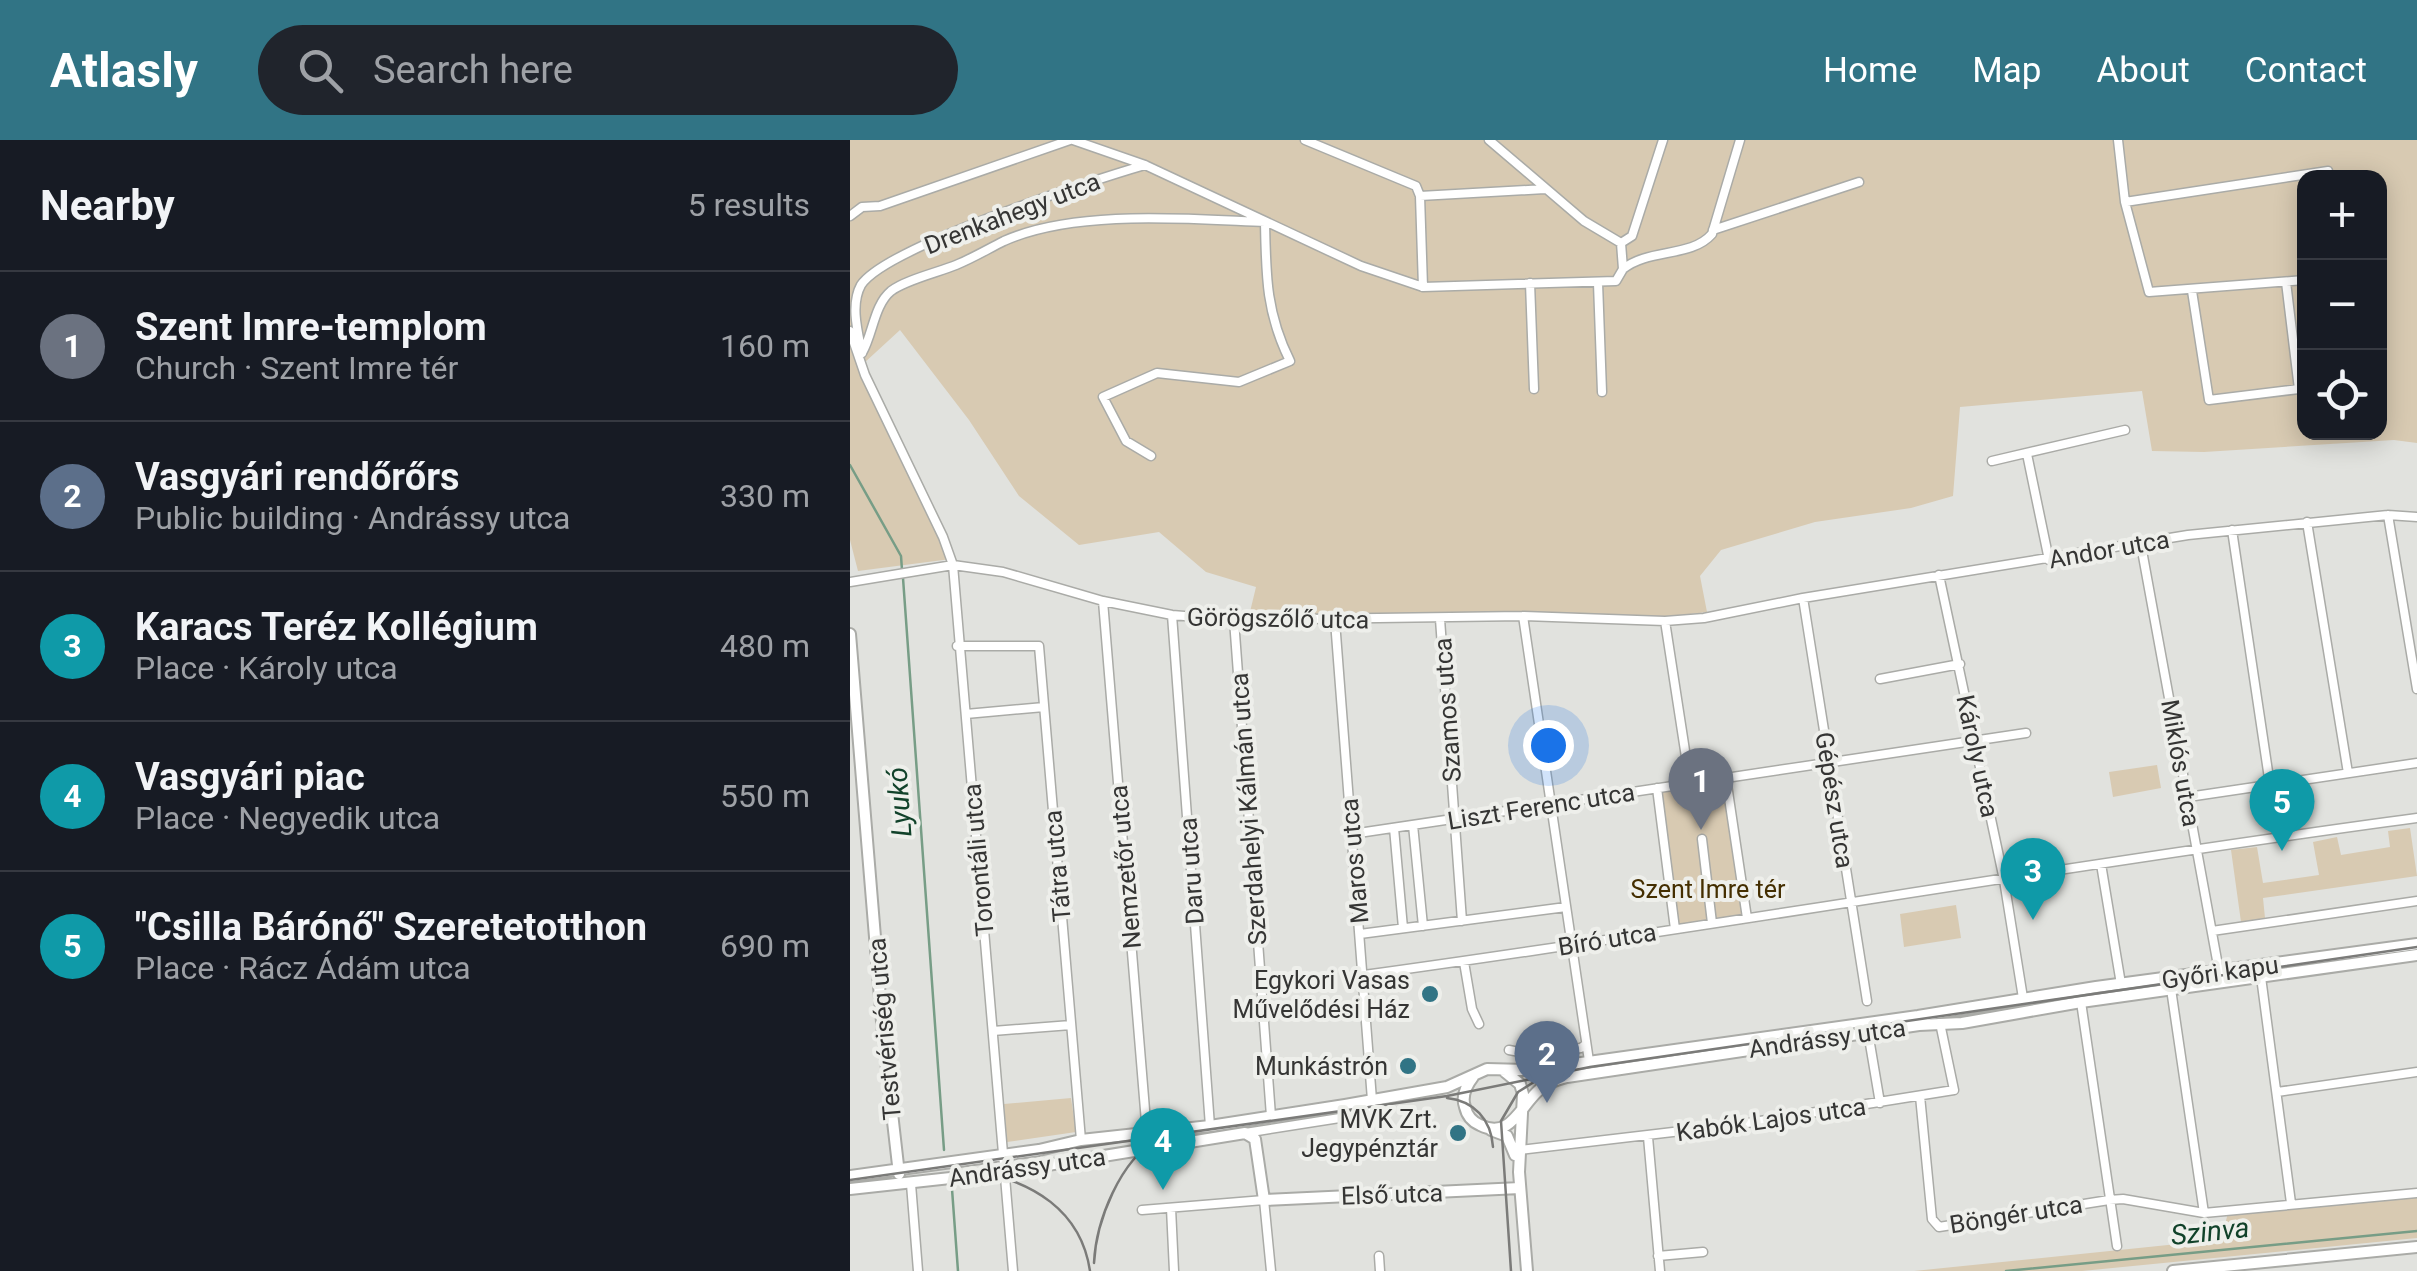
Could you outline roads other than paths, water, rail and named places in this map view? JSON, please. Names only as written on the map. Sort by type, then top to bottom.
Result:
[{"type":"street","points":[[850,216],[862,207],[880,206],[1072,140],[1144,165],[1361,266],[1423,286],[1598,284],[1616,281],[1623,268],[1636,258],[1703,244],[1713,230],[1740,140]]},
{"type":"street","points":[[1305,140],[1416,186],[1420,196],[1423,286]]},
{"type":"street","points":[[1490,140],[1584,222],[1620,243]]},
{"type":"street","points":[[1620,243],[1632,236],[1663,140]]},
{"type":"street","points":[[2118,140],[2126,202],[2149,292],[2297,281]]},
{"type":"street","name":"Drenkahegy utca","points":[[865,375],[855,305],[858,291],[871,274],[938,238],[1144,165]]},
{"type":"street","points":[[2126,202],[2297,176]]},
{"type":"street","points":[[1713,230],[1859,182]]},
{"type":"street","points":[[1420,196],[1546,190]]},
{"type":"street","points":[[862,353],[871,338],[878,309],[892,291],[980,255],[1005,240],[1061,226],[1152,218],[1265,222]]},
{"type":"street","points":[[1151,456],[1126,442],[1103,396],[1158,372],[1239,382],[1290,362],[1274,330],[1266,285],[1265,222]]},
{"type":"street","points":[[1620,243],[1623,268]]},
{"type":"street","points":[[2192,291],[2208,400],[2299,388],[2286,282]]},
{"type":"street","points":[[1530,284],[1534,389]]},
{"type":"street","points":[[1598,284],[1602,392]]},
{"type":"street","points":[[850,332],[865,375],[953,565]]},
{"type":"street","points":[[1992,461],[2126,430]]},
{"type":"street","points":[[2026,454],[2049,560]]},
{"type":"street","points":[[2388,515],[2417,690]]},
{"type":"street","name":"Andor utca","points":[[1803,598],[2232,530],[2388,515],[2417,518]]},
{"type":"street","points":[[2307,522],[2348,773]]},
{"type":"street","points":[[2232,530],[2270,785]]},
{"type":"street","name":"Miklós utca","points":[[2141,545],[2220,977]]},
{"type":"street","name":"Görögszőlő utca","points":[[850,582],[953,565],[1003,572],[1172,616],[1234,620],[1523,616],[1666,621],[1704,618],[1803,598]]},
{"type":"street","name":"Torontáli utca","points":[[953,565],[1013,1271]]},
{"type":"street","name":"Károly utca","points":[[1939,575],[2004,880],[2023,998]]},
{"type":"street","name":"Gépész utca","points":[[1803,598],[1867,1002]]},
{"type":"street","name":"Nemzetőr utca","points":[[1104,601],[1146,1134]]},
{"type":"street","name":"Daru utca","points":[[1172,616],[1210,1126]]},
{"type":"street","points":[[1523,616],[1588,1059]]},
{"type":"street","name":"Szamos utca","points":[[1440,618],[1462,920]]},
{"type":"street","name":"Szerdahelyi Kálmán utca","points":[[1234,620],[1266,1118]]},
{"type":"street","name":"Maros utca","points":[[1335,621],[1372,1100]]},
{"type":"street","points":[[1666,621],[1690,783]]},
{"type":"street","name":"Testvériség utca","points":[[850,634],[883,1034],[898,1171],[906,1184]]},
{"type":"street","name":"Tátra utca","points":[[958,646],[1039,646],[1081,1140]]},
{"type":"street","points":[[1880,679],[1960,664]]},
{"type":"street","points":[[966,714],[1044,706]]},
{"type":"street","name":"Liszt Ferenc utca","points":[[1352,834],[2026,733]]},
{"type":"street","points":[[2188,797],[2417,763]]},
{"type":"street","points":[[1726,778],[1746,918]]},
{"type":"street","points":[[1657,788],[1675,929]]},
{"type":"street","name":"Bíró utca","points":[[1364,976],[2417,818]]},
{"type":"street","points":[[1413,825],[1423,926]]},
{"type":"street","points":[[1394,828],[1403,928]]},
{"type":"street","points":[[1702,840],[1712,924]]},
{"type":"street","points":[[2101,864],[2122,984]]},
{"type":"street","points":[[2212,931],[2417,902]]},
{"type":"street","points":[[1360,934],[1566,907]]},
{"type":"street","name":"Győri kapu","points":[[2028,1013],[2417,944]]},
{"type":"street","name":"Győri kapu","points":[[2023,998],[2122,984],[2262,977],[2417,955]]},
{"type":"street","points":[[1464,962],[1472,1009],[1479,1024]]},
{"type":"street","points":[[2262,977],[2291,1203]]},
{"type":"street","points":[[2171,989],[2204,1213]]},
{"type":"street","name":"Andrássy utca","points":[[1503,1070],[1531,1070],[2023,998]]},
{"type":"street","points":[[2080,1002],[2117,1246]]},
{"type":"street","name":"Andrássy utca","points":[[1520,1112],[1538,1091],[1567,1077],[1868,1032],[2028,1013]]},
{"type":"street","name":"Kabók Lajos utca","points":[[1519,1150],[1648,1137],[1954,1090],[1940,1023]]},
{"type":"street","points":[[993,1032],[1070,1025]]},
{"type":"street","points":[[1868,1032],[1880,1103]]},
{"type":"street","points":[[1509,1050],[1530,1054],[1582,1048],[1586,1044]]},
{"type":"street","points":[[1518,1172],[1522,1088],[1512,1074],[1487,1070],[1474,1076],[1464,1094],[1464,1106],[1470,1118],[1511,1141],[1520,1188],[1527,1271]]},
{"type":"street","points":[[2277,1092],[2417,1072]]},
{"type":"street","name":"Andrássy utca","points":[[850,1176],[1081,1140],[1266,1118],[1447,1087],[1474,1076]]},
{"type":"street","name":"Böngér utca","points":[[1920,1096],[1934,1224],[2109,1200]]},
{"type":"street","name":"Andrássy utca","points":[[850,1189],[1004,1172],[1251,1135],[1365,1114],[1372,1100]]},
{"type":"street","points":[[1485,1128],[1506,1126],[1520,1112]]},
{"type":"street","points":[[1266,1118],[1251,1135],[1264,1200],[1270,1271]]},
{"type":"street","points":[[1648,1137],[1660,1271]]},
{"type":"street","points":[[906,1184],[918,1271]]},
{"type":"street","name":"Első utca","points":[[1264,1200],[1520,1188]]},
{"type":"street","points":[[2109,1200],[2204,1213],[2417,1193]]},
{"type":"street","points":[[1142,1210],[1264,1200]]},
{"type":"street","points":[[1171,1208],[1174,1271]]},
{"type":"street","points":[[2173,1271],[2417,1247]]},
{"type":"street","points":[[1658,1256],[1703,1252]]},
{"type":"street","points":[[1379,1256],[1380,1271]]},
{"type":"waterway","name":"Lyukó","points":[[850,465],[901,556],[902,570]]},
{"type":"waterway","name":"Lyukó","points":[[903,578],[944,1150]]},
{"type":"waterway","name":"Lyukó","points":[[952,1189],[958,1271]]},
{"type":"waterway","name":"Szinva","points":[[2006,1271],[2417,1231]]},
{"type":"tram line","points":[[850,1180],[1447,1096],[1590,1067],[2417,947]]},
{"type":"tram line","points":[[1511,1271],[1501,1121],[1518,1092],[1534,1082]]},
{"type":"tram line","points":[[1447,1098],[1465,1103],[1479,1113],[1489,1128],[1493,1147]]},
{"type":"tram line","points":[[1094,1263],[1100,1229],[1113,1193],[1132,1161],[1158,1139]]},
{"type":"tram line","points":[[975,1171],[1016,1182],[1065,1215],[1085,1250],[1090,1271]]},
{"type":"place","name":"Szent Imre-templom","points":[[1701,830]]},
{"type":"place","name":"\"Csilla Bárónő\" Szeretetotthon","points":[[2282,851]]},
{"type":"place","name":"Karacs Teréz Kollégium","points":[[2033,920]]},
{"type":"place","name":"Egykori Vasas Művelődési Ház","points":[[1430,994]]},
{"type":"place","name":"Munkástrón","points":[[1408,1066]]},
{"type":"place","name":"Vasgyári rendőrőrs","points":[[1547,1103]]},
{"type":"place","name":"MVK Zrt. Jegypénztár","points":[[1458,1133]]},
{"type":"place","name":"Vasgyári piac","points":[[1163,1190]]},
{"type":"park label","name":"Szent Imre tér","points":[[1708,889]]}]
